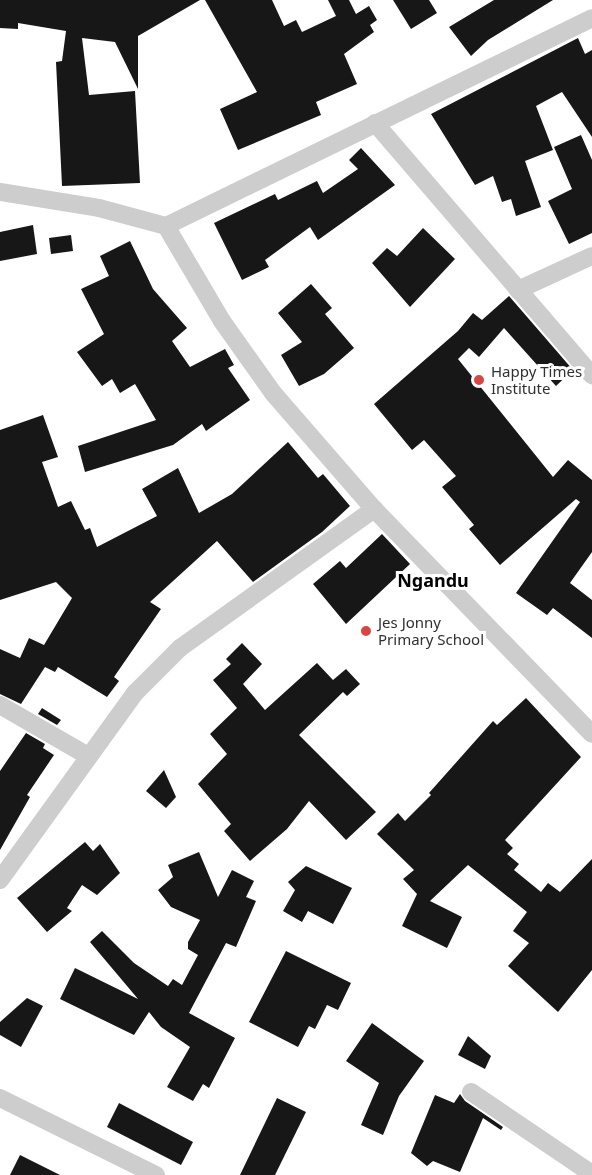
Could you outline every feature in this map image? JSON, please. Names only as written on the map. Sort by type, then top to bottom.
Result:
[{"type":"street","points":[[0,192],[99,208],[166,226],[592,18]]},
{"type":"street","points":[[375,123],[592,375]]},
{"type":"street","points":[[166,226],[222,321],[273,393],[374,509],[592,734]]},
{"type":"street","points":[[518,290],[592,256]]},
{"type":"street","points":[[0,880],[135,693],[180,648],[374,509]]},
{"type":"street","points":[[0,705],[88,756]]},
{"type":"street","points":[[471,1092],[592,1174]]},
{"type":"street","points":[[0,1098],[156,1175]]},
{"type":"building","points":[[0,0],[200,0],[138,36],[138,89],[115,42],[82,38],[89,95],[135,91],[140,183],[62,186],[56,62],[62,61],[66,31],[18,23],[18,29],[0,28]]},
{"type":"building","points":[[205,0],[272,0],[284,26],[296,20],[302,32],[336,16],[328,0],[349,0],[356,14],[369,6],[377,20],[370,25],[374,32],[344,54],[357,84],[316,102],[321,115],[238,150],[220,109],[257,92]]},
{"type":"building","points":[[393,0],[429,0],[437,13],[411,29]]},
{"type":"building","points":[[494,0],[553,0],[488,40],[471,56],[449,27]]},
{"type":"building","points":[[578,38],[585,54],[592,50],[592,137],[562,92],[536,106],[553,150],[525,161],[541,207],[516,216],[511,199],[502,202],[493,176],[475,185],[431,114]]},
{"type":"building","points":[[581,135],[592,160],[592,233],[569,244],[548,201],[572,189],[554,147]]},
{"type":"building","points":[[361,148],[395,185],[318,240],[310,227],[265,260],[269,267],[242,280],[214,223],[275,194],[278,200],[317,181],[323,193],[358,169],[349,160]]},
{"type":"building","points":[[33,225],[37,254],[0,261],[0,232]]},
{"type":"building","points":[[423,228],[455,259],[410,307],[372,263],[387,248],[397,256]]},
{"type":"building","points":[[71,235],[73,251],[51,254],[49,238]]},
{"type":"building","points":[[130,241],[153,289],[187,328],[172,341],[190,367],[225,349],[234,365],[228,368],[250,400],[206,431],[202,424],[173,445],[85,472],[78,446],[156,420],[135,384],[120,393],[112,379],[102,386],[77,352],[104,334],[81,289],[109,276],[100,256]]},
{"type":"building","points":[[311,284],[332,308],[325,314],[354,348],[324,374],[299,386],[281,355],[302,342],[278,313]]},
{"type":"building","points":[[509,296],[573,370],[556,386],[504,328],[479,357],[469,348],[458,359],[553,477],[568,460],[592,480],[592,552],[570,583],[592,600],[592,638],[553,608],[547,615],[516,593],[580,502],[576,499],[500,565],[469,529],[474,525],[442,487],[456,476],[424,440],[412,450],[374,404],[458,331],[473,313],[482,320]]},
{"type":"building","points":[[43,415],[58,457],[42,462],[58,507],[71,501],[85,530],[90,528],[97,547],[157,516],[142,489],[178,468],[199,513],[232,494],[288,442],[318,478],[323,474],[350,506],[322,532],[253,582],[217,541],[150,602],[161,609],[114,677],[119,681],[107,697],[58,667],[55,672],[45,667],[21,704],[0,694],[0,649],[20,658],[29,638],[44,645],[72,598],[56,582],[0,600],[0,430]]},
{"type":"building","points":[[382,534],[410,564],[346,624],[313,584],[340,561],[346,568]]},
{"type":"building","points":[[242,643],[262,664],[243,684],[265,710],[317,663],[333,680],[346,669],[360,684],[347,696],[343,692],[299,735],[376,812],[346,840],[309,801],[287,829],[250,861],[224,831],[231,824],[198,784],[227,754],[210,734],[237,708],[213,680],[231,664],[226,659]]},
{"type":"building","points":[[526,698],[581,757],[505,840],[513,848],[507,854],[519,864],[514,870],[541,892],[548,883],[560,892],[592,859],[592,970],[558,1012],[508,966],[529,943],[513,931],[527,912],[468,865],[430,901],[462,917],[447,948],[402,926],[417,894],[403,879],[414,870],[377,834],[398,813],[405,821],[431,795],[429,793],[493,721],[497,725]]},
{"type":"building","points":[[42,708],[61,720],[57,725],[38,714]]},
{"type":"building","points":[[26,733],[45,744],[43,748],[54,755],[27,795],[30,797],[0,850],[0,771]]},
{"type":"building","points":[[164,770],[176,797],[166,808],[146,791]]},
{"type":"building","points":[[85,842],[93,851],[100,844],[120,873],[97,895],[82,885],[67,908],[72,911],[47,932],[17,898]]},
{"type":"building","points":[[199,852],[218,897],[232,870],[254,881],[246,897],[256,901],[236,947],[226,943],[189,1013],[235,1038],[209,1088],[203,1084],[193,1101],[167,1087],[190,1047],[161,1027],[149,1012],[134,1035],[60,999],[75,968],[138,999],[90,942],[102,931],[134,963],[168,986],[173,979],[182,985],[198,955],[188,949],[188,942],[200,920],[171,907],[158,890],[173,877],[168,865]]},
{"type":"building","points":[[306,866],[352,888],[333,924],[308,911],[302,922],[283,911],[295,890],[288,882]]},
{"type":"building","points":[[286,951],[351,983],[338,1010],[327,1005],[315,1029],[309,1026],[298,1047],[249,1022]]},
{"type":"building","points":[[27,998],[43,1006],[21,1047],[0,1035],[0,1022]]},
{"type":"building","points":[[372,1023],[424,1061],[399,1096],[383,1135],[361,1125],[379,1083],[346,1061]]},
{"type":"building","points":[[468,1036],[491,1056],[485,1069],[458,1055]]},
{"type":"building","points":[[460,1094],[465,1101],[503,1127],[501,1130],[483,1118],[460,1172],[433,1161],[427,1166],[411,1153],[435,1095],[454,1103]]},
{"type":"building","points":[[277,1098],[306,1112],[275,1175],[240,1175]]},
{"type":"building","points":[[119,1103],[193,1142],[181,1165],[107,1127]]},
{"type":"building","points":[[20,1155],[60,1175],[10,1175]]},
{"type":"place","name":"Happy Times Institute","points":[[479,380]]},
{"type":"place","name":"Jes Jonny Primary School","points":[[366,631]]},
{"type":"district","name":"Ngandu","points":[[433,580]]}]
